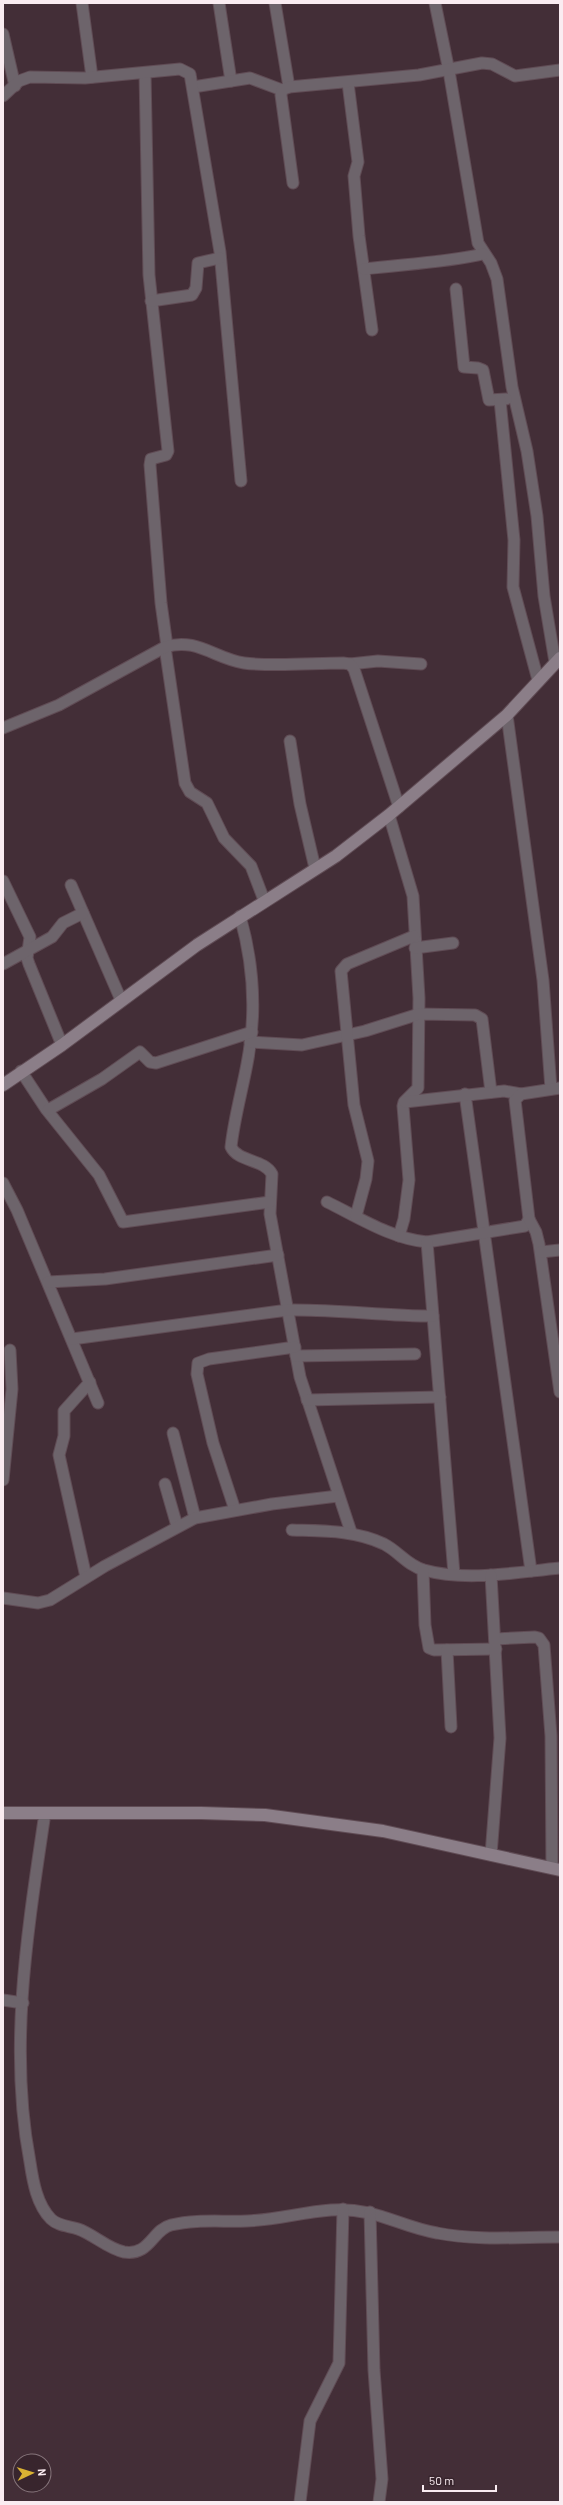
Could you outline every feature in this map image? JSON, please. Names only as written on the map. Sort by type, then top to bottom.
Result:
[{"type":"street","points":[[82,3],[92,77]]},
{"type":"street","points":[[220,3],[231,81]]},
{"type":"street","points":[[275,3],[285,89],[293,183]]},
{"type":"street","points":[[3,1085],[21,1071],[62,1045],[197,944],[264,900],[336,856],[394,811],[507,715],[558,660],[544,596],[537,516],[496,279],[491,263],[483,254],[478,243],[449,71],[434,3]]},
{"type":"street","points":[[3,34],[16,86]]},
{"type":"street","points":[[193,87],[254,78],[285,89],[449,71],[482,63],[492,64],[515,76],[560,70]]},
{"type":"street","points":[[3,96],[24,78],[30,77],[92,77],[184,70],[190,74],[220,258],[241,482]]},
{"type":"street","points":[[145,72],[151,300],[168,451],[166,455],[151,459],[150,465],[161,603],[185,783],[190,792],[207,803],[224,838],[250,866],[264,900]]},
{"type":"street","points":[[348,83],[358,162],[354,183],[372,330]]},
{"type":"street","points":[[364,269],[400,264],[437,263],[483,254]]},
{"type":"street","points":[[151,300],[192,295],[196,288],[198,263],[220,258]]},
{"type":"street","points":[[456,289],[464,365],[466,368],[478,368],[483,370],[489,400],[516,398]]},
{"type":"street","points":[[500,400],[514,540],[513,586],[538,680]]},
{"type":"street","points":[[3,728],[59,705],[166,646],[183,643],[245,663],[350,664],[378,661],[421,664]]},
{"type":"street","points":[[350,664],[354,669],[394,811],[413,896],[419,1014],[418,1088],[404,1102],[403,1116],[409,1180],[405,1213],[399,1236]]},
{"type":"street","points":[[404,1102],[465,1094],[504,1091],[521,1094],[555,1088],[543,980],[507,715]]},
{"type":"street","points":[[290,741],[300,804],[315,868]]},
{"type":"street","points":[[3,881],[30,937],[27,952],[29,964],[62,1045]]},
{"type":"street","points":[[71,885],[122,1000]]},
{"type":"street","points":[[3,964],[52,937],[63,923],[83,913]]},
{"type":"street","points":[[240,916],[251,965],[254,992],[251,1037],[231,1147],[236,1153],[270,1170],[272,1178],[270,1202],[278,1255],[296,1351],[308,1400],[338,1496],[351,1532]]},
{"type":"street","points":[[356,1216],[366,1179],[368,1161],[354,1105],[341,976],[343,968],[414,936]]},
{"type":"street","points":[[415,948],[453,943]]},
{"type":"street","points":[[48,1110],[102,1079],[140,1052],[150,1062],[156,1063],[251,1037],[302,1045],[348,1035],[419,1014],[479,1016],[483,1027],[491,1092]]},
{"type":"street","points":[[21,1071],[48,1110],[99,1175],[123,1222],[270,1202]]},
{"type":"street","points":[[465,1094],[531,1571]]},
{"type":"street","points":[[521,1094],[515,1100],[515,1108],[528,1219],[536,1232],[540,1252],[560,1392]]},
{"type":"street","points":[[3,1183],[17,1210],[98,1403]]},
{"type":"street","points":[[327,1202],[399,1236],[427,1242],[525,1226],[528,1219]]},
{"type":"street","points":[[427,1242],[454,1574]]},
{"type":"street","points":[[540,1252],[560,1250]]},
{"type":"street","points":[[48,1282],[105,1279],[278,1255]]},
{"type":"street","points":[[72,1339],[288,1310],[320,1309],[388,1316],[433,1316]]},
{"type":"street","points":[[3,1480],[12,1389],[10,1350]]},
{"type":"street","points":[[235,1510],[213,1443],[197,1374],[198,1363],[209,1359],[296,1351],[415,1354]]},
{"type":"street","points":[[86,1577],[59,1455],[64,1436],[64,1411],[90,1382]]},
{"type":"street","points":[[308,1400],[440,1397]]},
{"type":"street","points":[[173,1433],[194,1518]]},
{"type":"street","points":[[165,1484],[177,1526]]},
{"type":"street","points":[[3,1598],[18,1601],[45,1602],[86,1577],[194,1518],[235,1510],[338,1496]]},
{"type":"street","points":[[292,1530],[351,1532],[385,1544],[415,1567],[423,1570],[454,1574],[491,1575],[560,1568]]},
{"type":"street","points":[[3,1813],[265,1815],[383,1831],[556,1869],[551,1736],[544,1645],[539,1638],[535,1637],[447,1650],[429,1648],[425,1625],[423,1570]]},
{"type":"street","points":[[491,1575],[500,1738],[491,1855]]},
{"type":"street","points":[[447,1650],[451,1727]]},
{"type":"street","points":[[45,1813],[26,1945],[21,2082],[23,2124],[38,2196],[52,2220],[60,2225],[79,2229],[123,2252],[135,2252],[142,2250],[168,2226],[217,2220],[248,2221],[343,2210],[370,2212],[434,2233],[458,2236],[560,2237]]},
{"type":"street","points":[[3,2000],[23,2003]]},
{"type":"street","points":[[300,2502],[310,2421],[339,2363],[343,2210]]},
{"type":"street","points":[[370,2212],[374,2370],[382,2479],[379,2502]]}]
